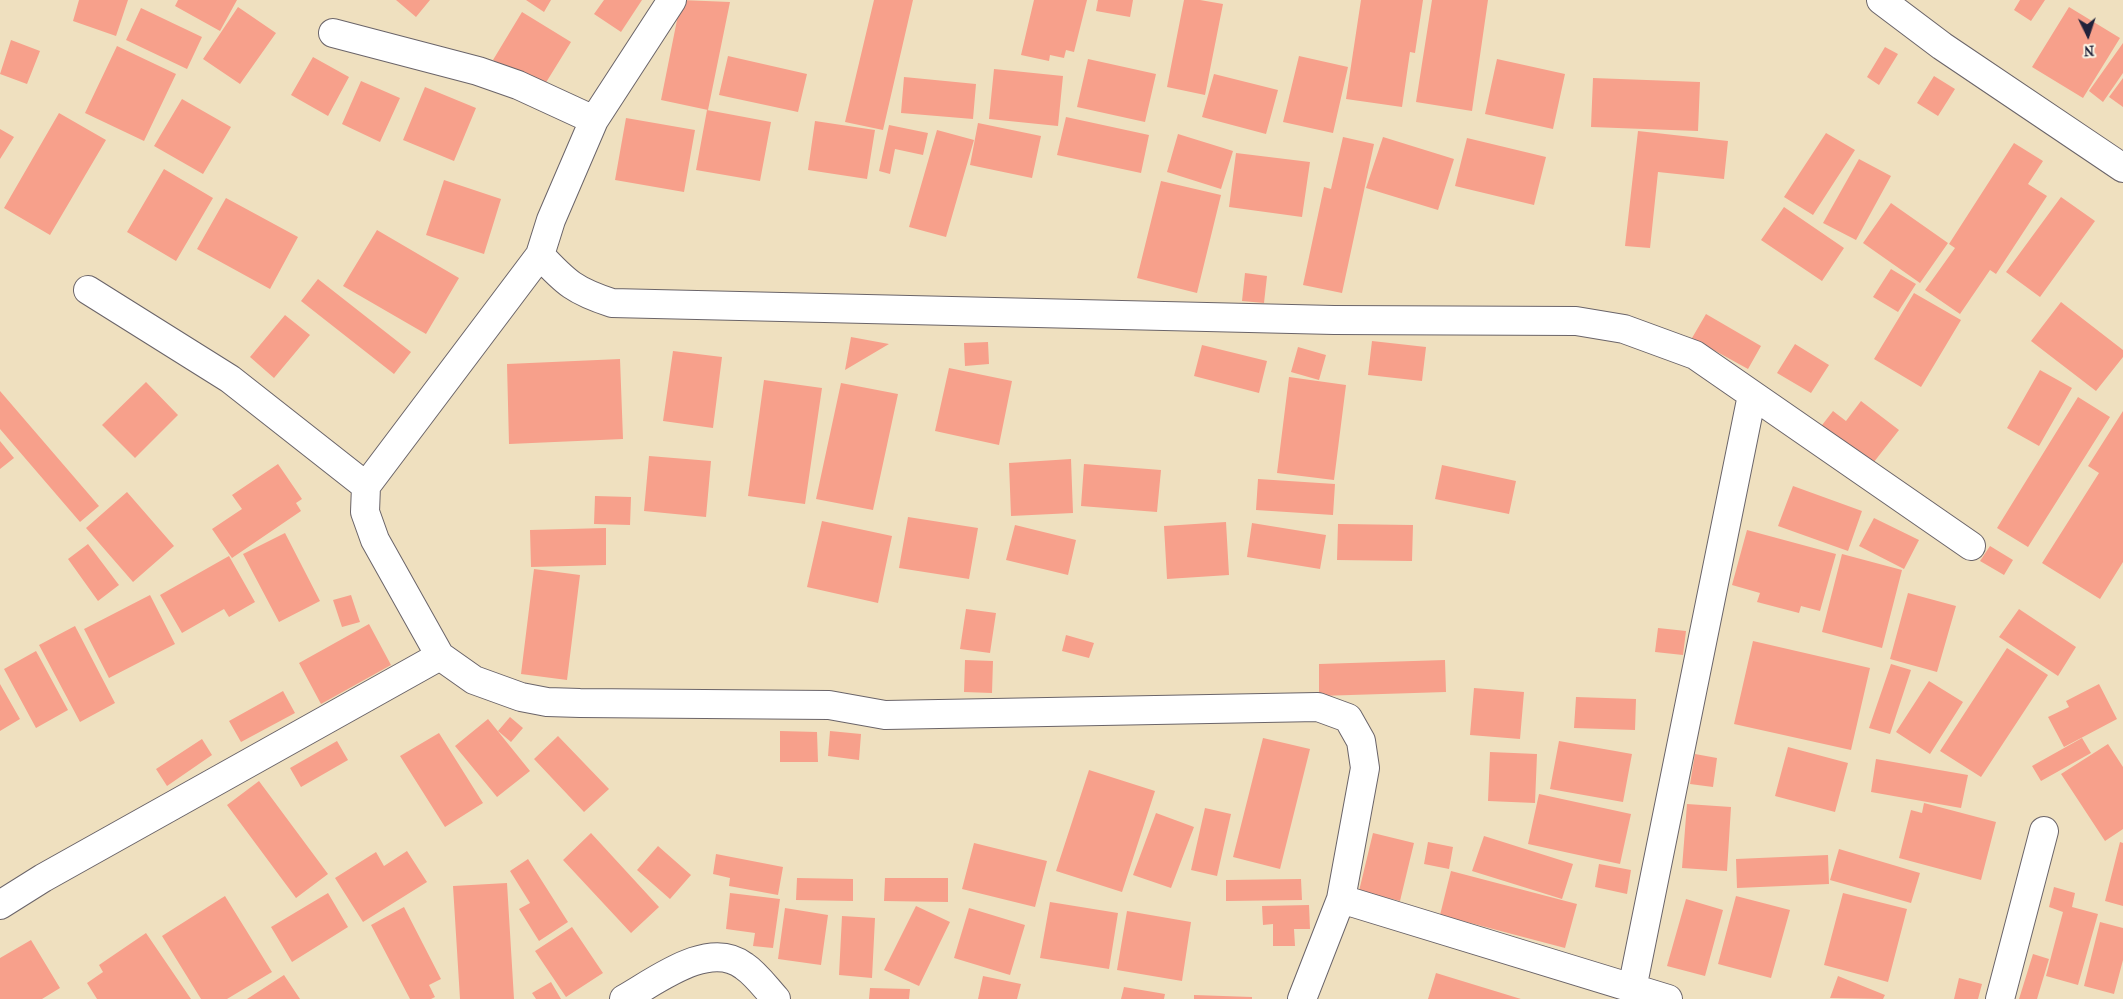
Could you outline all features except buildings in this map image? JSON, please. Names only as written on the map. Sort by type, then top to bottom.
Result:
[{"type":"street","points":[[672,0],[594,120],[551,220],[540,255],[366,486],[365,512],[375,540],[440,656],[474,680],[521,697],[547,702],[829,705],[885,714],[1318,707],[1348,718],[1361,741],[1365,768],[1341,899],[1302,999]]},
{"type":"street","points":[[1881,0],[1914,10],[1942,46],[2123,168]]},
{"type":"street","points":[[333,33],[478,72],[518,85],[594,120]]},
{"type":"street","points":[[540,255],[560,277],[582,294],[612,303],[1334,320],[1576,321],[1624,329],[1695,355],[1971,546]]},
{"type":"street","points":[[88,290],[230,379],[366,486]]},
{"type":"street","points":[[1632,989],[1752,394]]},
{"type":"street","points":[[0,906],[42,878],[440,656]]},
{"type":"street","points":[[2000,999],[2044,830]]},
{"type":"street","points":[[1341,899],[1668,999]]},
{"type":"street","points":[[624,999],[686,964],[709,956],[727,958],[744,965],[776,999]]}]
